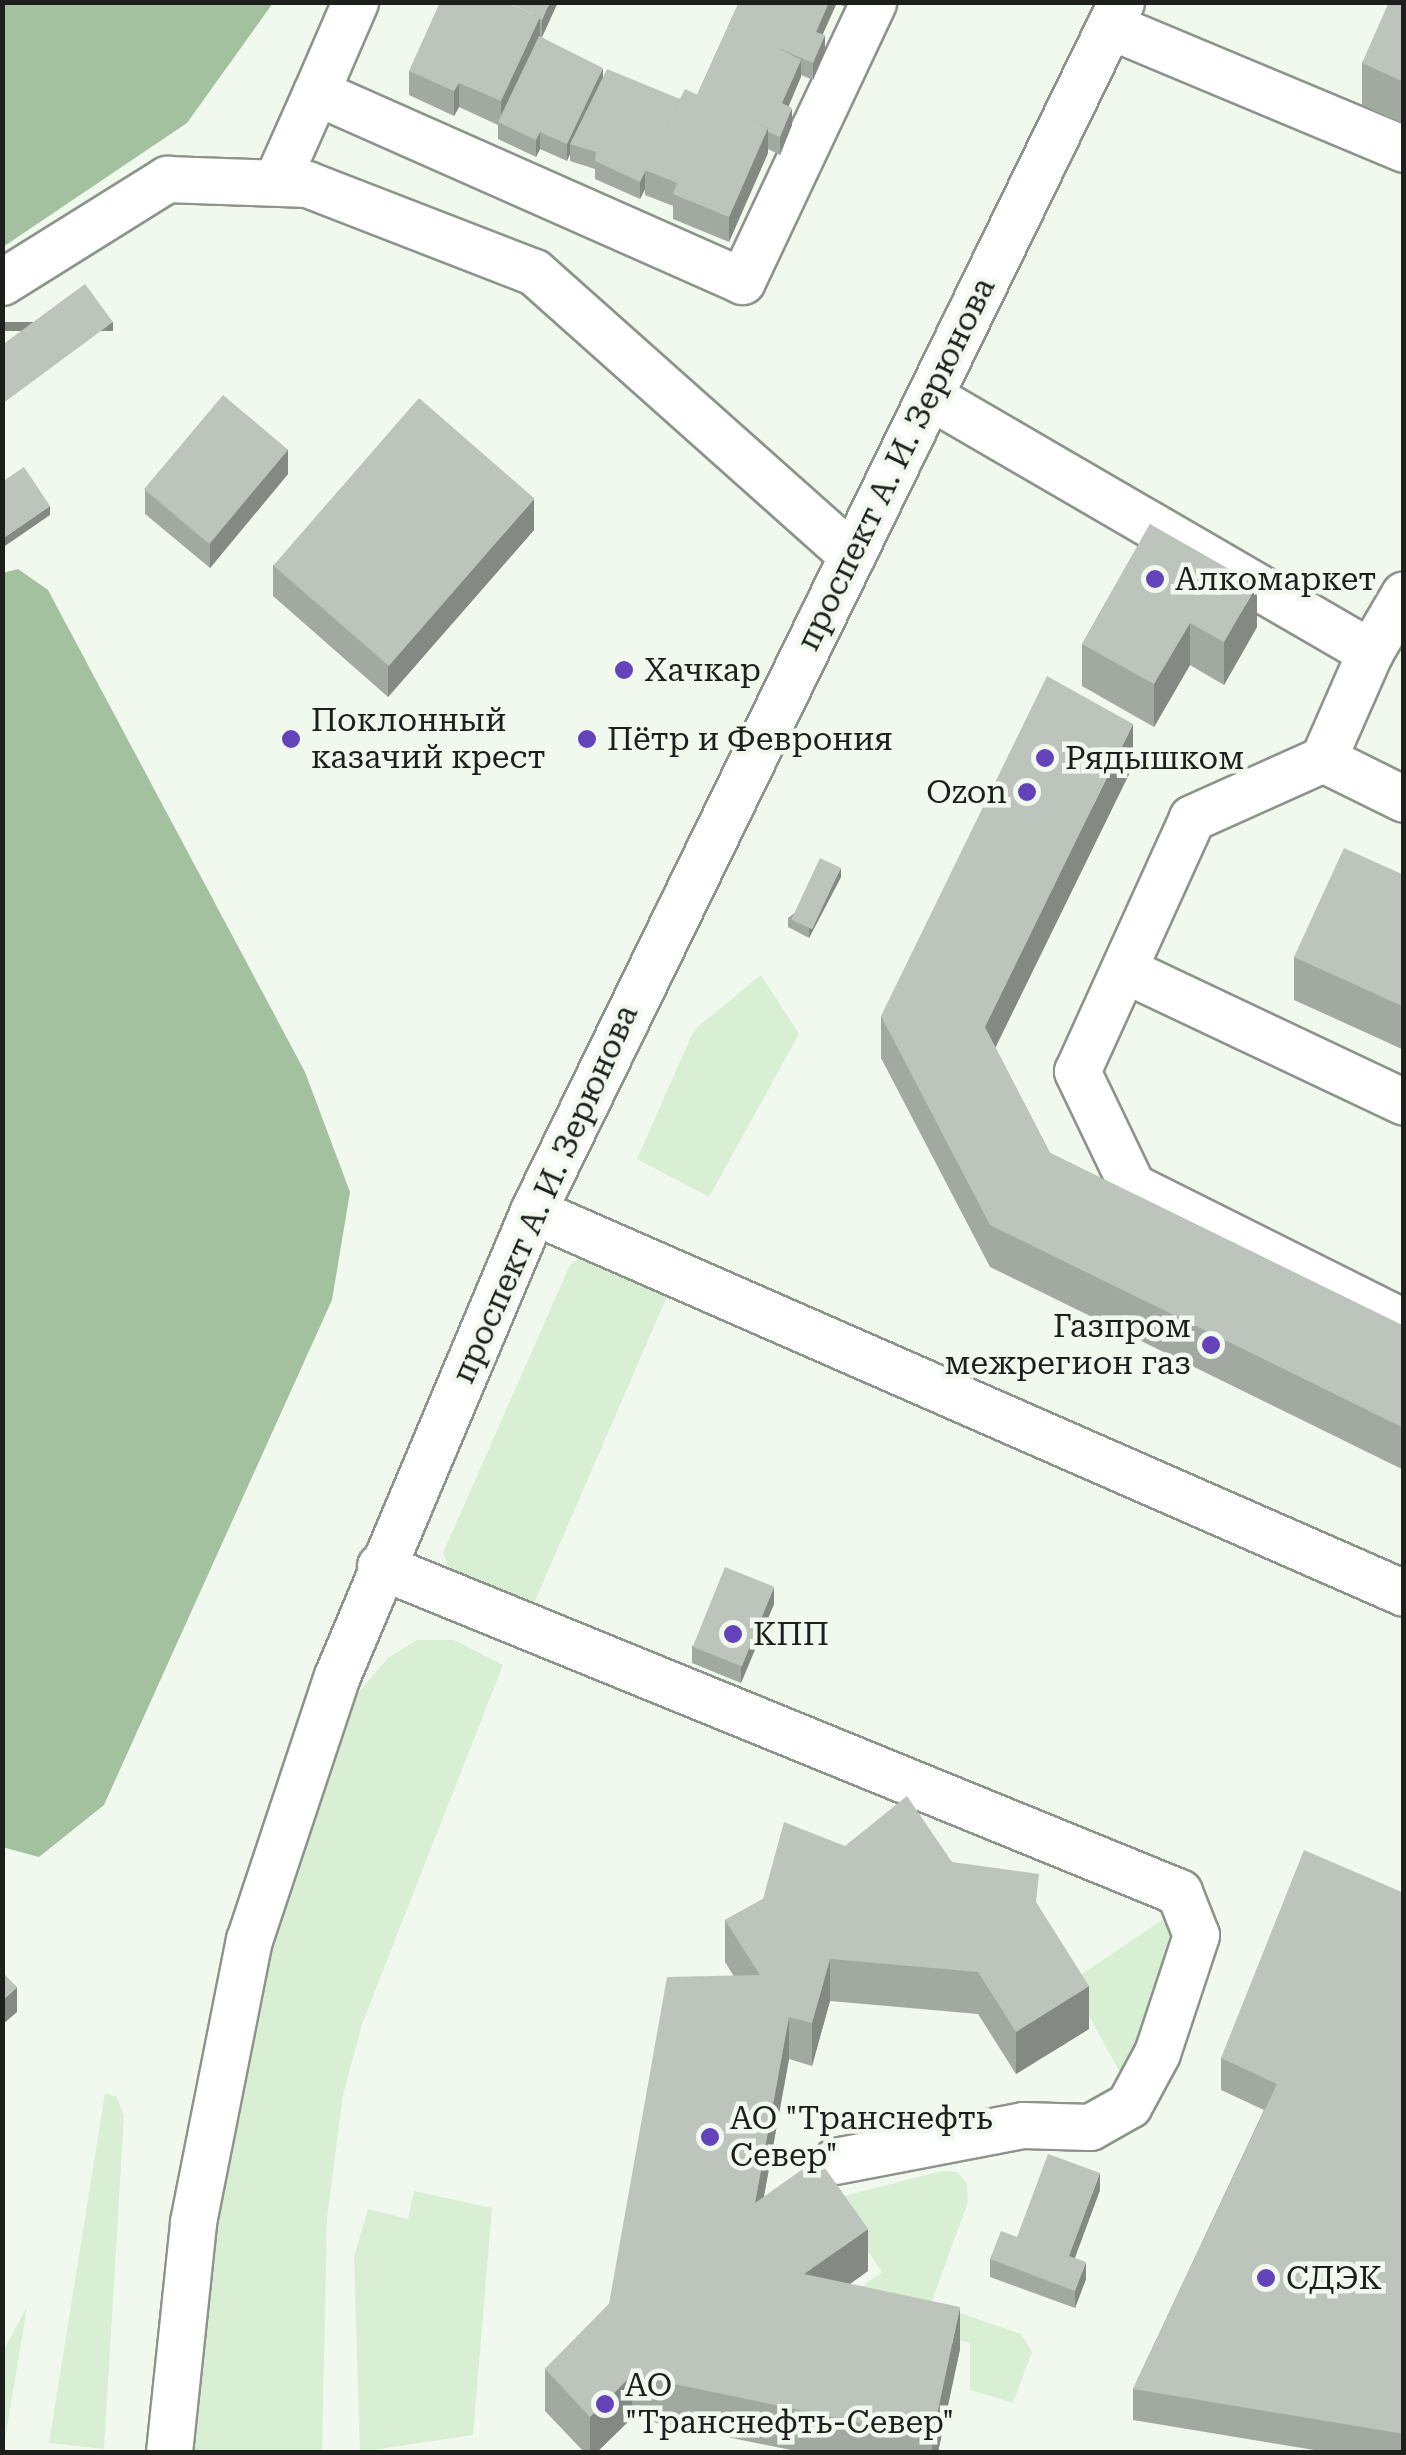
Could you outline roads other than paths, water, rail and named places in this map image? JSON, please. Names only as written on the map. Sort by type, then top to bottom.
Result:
[{"type":"street","points":[[276,182],[355,2]]},
{"type":"street","points":[[316,92],[742,281],[873,2]]},
{"type":"street","points":[[1116,14],[1404,149]]},
{"type":"street","name":"проспект А. И. Зерюнова","points":[[169,2452],[193,2222],[249,1940],[380,1566],[533,1210],[1116,14]]},
{"type":"street","points":[[2,282],[168,179],[308,184],[534,272],[852,555]]},
{"type":"street","points":[[931,397],[1370,652]]},
{"type":"street","points":[[1404,594],[1370,652],[1322,759],[1192,818],[1127,971],[1077,1071],[1132,1186],[1404,1322]]},
{"type":"street","points":[[1322,759],[1404,799]]},
{"type":"street","points":[[1127,971],[1404,1102]]},
{"type":"street","points":[[533,1210],[1404,1592]]},
{"type":"street","points":[[380,1566],[1179,1892],[1196,1935],[1157,2052],[1129,2105],[1090,2127],[1023,2125],[836,2161]]},
{"type":"place","name":"Алкомаркет","points":[[1155,579]]},
{"type":"place","name":"Хачкар","points":[[624,670]]},
{"type":"place","name":"Поклонный казачий крест","points":[[291,739]]},
{"type":"place","name":"Пётр и Феврония","points":[[587,739]]},
{"type":"place","name":"Рядышком","points":[[1045,758]]},
{"type":"place","name":"Ozon","points":[[1027,792]]},
{"type":"place","name":"Газпром межрегион газ","points":[[1211,1345]]},
{"type":"place","name":"КПП","points":[[733,1634]]},
{"type":"place","name":"АО \"Транснефть Север\"","points":[[710,2137]]},
{"type":"place","name":"СДЭК","points":[[1266,2278]]},
{"type":"place","name":"АО \"Транснефть-Север\"","points":[[605,2404]]}]
